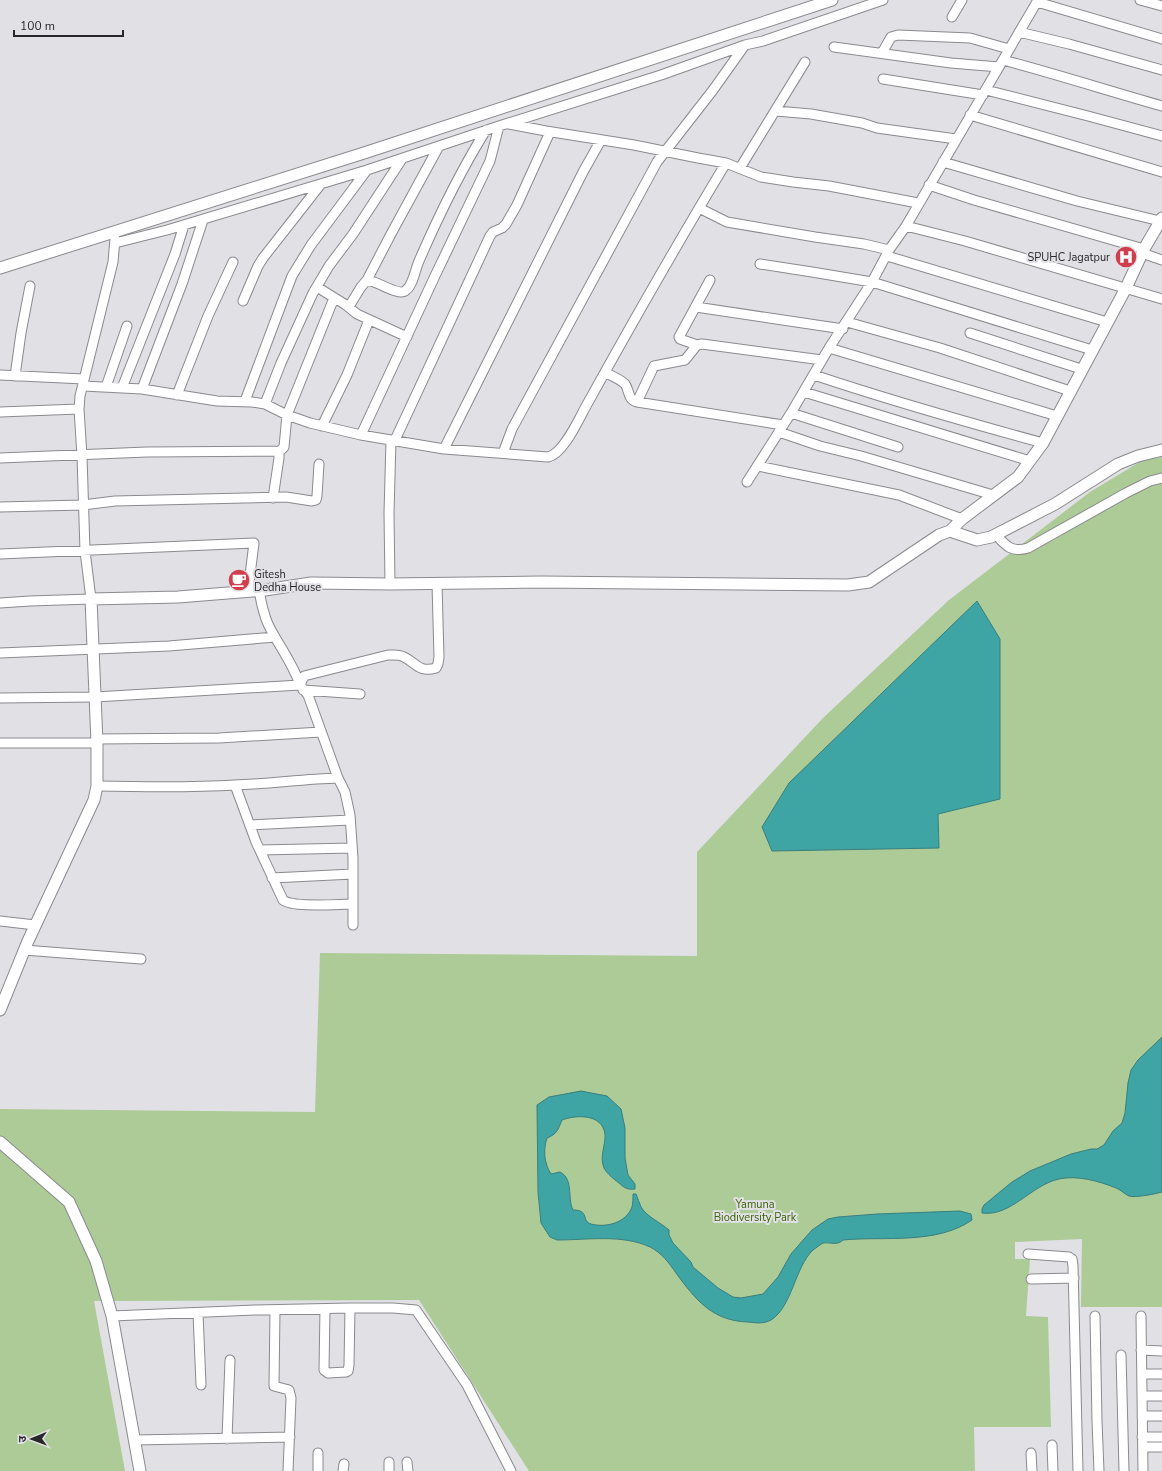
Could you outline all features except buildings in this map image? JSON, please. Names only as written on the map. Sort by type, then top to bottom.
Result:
[{"type":"street","points":[[0,268],[364,153],[832,0]]},
{"type":"street","points":[[115,243],[203,220],[402,159],[486,130],[601,95],[745,45],[763,41],[883,0]]},
{"type":"street","points":[[952,17],[962,0]]},
{"type":"street","points":[[1140,0],[1162,6]]},
{"type":"street","points":[[747,482],[906,226],[918,203],[1037,1],[1162,39]]},
{"type":"street","points":[[1019,32],[1069,44],[1162,70]]},
{"type":"street","points":[[882,53],[891,37],[898,35],[970,38],[1009,49]]},
{"type":"street","points":[[503,453],[512,429],[654,168],[745,45]]},
{"type":"street","points":[[834,47],[951,63],[1001,64],[1059,75],[1162,106]]},
{"type":"street","points":[[740,168],[806,62]]},
{"type":"street","points":[[883,79],[984,92],[1081,114],[1162,136]]},
{"type":"street","points":[[776,111],[811,114],[862,123],[877,128],[956,139]]},
{"type":"street","points":[[970,115],[1162,172]]},
{"type":"street","points":[[504,125],[634,145],[726,163],[761,177],[829,186],[918,203]]},
{"type":"street","points":[[361,435],[490,161],[504,125]]},
{"type":"street","points":[[368,280],[401,292],[409,286],[418,262],[470,156],[486,130]]},
{"type":"street","points":[[390,584],[388,513],[393,440],[490,236],[493,232],[502,228],[506,224],[517,205],[550,132]]},
{"type":"street","points":[[444,449],[583,172],[601,140]]},
{"type":"street","points":[[346,305],[350,305],[361,287],[368,280],[391,234],[439,146]]},
{"type":"street","points":[[265,404],[281,363],[317,287],[329,266],[353,234],[402,159]]},
{"type":"street","points":[[0,603],[178,597],[259,590],[311,583],[437,584],[541,582],[850,585],[869,582],[939,535],[950,531],[962,519],[1018,477],[1042,443],[1126,288],[1143,251],[1161,220],[1077,201],[943,162]]},
{"type":"street","points":[[0,375],[83,382],[106,388],[142,389],[217,401],[245,401],[265,404],[287,415],[322,426],[361,435],[444,449],[548,457],[554,456],[559,452],[579,419],[672,252],[726,163]]},
{"type":"street","points":[[245,401],[292,276],[311,245],[367,170]]},
{"type":"street","points":[[243,301],[263,258],[321,184]]},
{"type":"street","points":[[929,185],[1143,251],[1162,260]]},
{"type":"street","points":[[699,208],[727,222],[864,244],[888,253],[1107,322]]},
{"type":"street","points":[[142,389],[182,284],[203,220]]},
{"type":"street","points":[[122,388],[175,254],[184,225]]},
{"type":"street","points":[[906,226],[1162,299]]},
{"type":"street","points":[[0,1010],[24,950],[94,800],[97,786],[94,649],[91,599],[84,551],[82,456],[79,409],[83,382],[113,262],[115,231]]},
{"type":"street","points":[[177,395],[208,316],[233,262]]},
{"type":"street","points":[[760,264],[872,282],[1092,350]]},
{"type":"street","points":[[710,280],[679,337],[680,339],[697,345],[708,345],[822,360]]},
{"type":"street","points":[[15,376],[30,286]]},
{"type":"street","points":[[317,287],[346,305],[357,314],[407,337]]},
{"type":"street","points":[[273,498],[279,452],[284,447],[287,415],[334,298]]},
{"type":"street","points":[[696,307],[845,325],[940,348],[1070,391]]},
{"type":"street","points":[[322,426],[347,375],[369,320]]},
{"type":"street","points":[[106,388],[127,326]]},
{"type":"street","points":[[970,333],[1081,369]]},
{"type":"street","points":[[637,402],[656,364],[665,364],[685,360],[697,345]]},
{"type":"street","points":[[829,348],[1057,416]]},
{"type":"street","points":[[605,372],[625,384],[629,397],[637,402],[781,429],[820,446],[861,456],[993,495]]},
{"type":"street","points":[[814,374],[857,389],[972,424],[1042,443]]},
{"type":"street","points":[[804,392],[1030,461]]},
{"type":"street","points":[[0,412],[79,409]]},
{"type":"street","points":[[791,413],[898,447]]},
{"type":"street","points":[[950,531],[977,540],[992,537],[1055,504],[1118,464],[1138,456],[1162,450]]},
{"type":"street","points":[[0,458],[82,456],[147,452],[280,451]]},
{"type":"street","points":[[0,507],[82,505],[115,501],[286,497],[312,501],[316,500],[318,496],[319,464]]},
{"type":"street","points":[[758,466],[899,496],[962,519]]},
{"type":"street","points":[[996,535],[1010,548],[1019,551],[1028,548],[1126,493],[1150,481],[1162,478]]},
{"type":"street","points":[[0,554],[254,543],[248,591]]},
{"type":"street","points":[[302,688],[304,676],[309,674],[388,655],[403,656],[419,668],[426,670],[436,668],[439,657],[437,584]]},
{"type":"street","points":[[259,590],[267,622],[296,674],[302,688],[308,695],[338,778],[345,792],[350,820],[352,848],[353,925]]},
{"type":"street","points":[[0,653],[169,646],[275,637]]},
{"type":"street","points":[[0,698],[95,697],[302,688],[360,694]]},
{"type":"street","points":[[0,743],[219,738],[321,732]]},
{"type":"street","points":[[97,786],[184,787],[338,778]]},
{"type":"street","points":[[235,785],[260,850],[283,900],[287,903],[297,904],[353,904]]},
{"type":"street","points":[[250,825],[350,820]]},
{"type":"street","points":[[260,850],[352,848]]},
{"type":"street","points":[[272,878],[353,874]]},
{"type":"street","points":[[0,922],[36,925]]},
{"type":"street","points":[[24,950],[141,959]]},
{"type":"street","points":[[0,1142],[69,1202],[96,1261],[112,1316],[140,1471]]},
{"type":"street","points":[[1028,1254],[1069,1257],[1072,1259],[1074,1278],[1078,1471]]},
{"type":"street","points":[[1031,1279],[1074,1278]]},
{"type":"street","points":[[112,1316],[350,1308],[406,1308],[416,1310],[467,1385],[511,1471]]},
{"type":"street","points":[[325,1309],[324,1370],[328,1373],[348,1371],[350,1308]]},
{"type":"street","points":[[275,1310],[273,1384],[275,1388],[287,1389],[291,1392],[288,1471]]},
{"type":"street","points":[[198,1313],[202,1385]]},
{"type":"street","points":[[1095,1316],[1099,1471]]},
{"type":"street","points":[[1141,1316],[1143,1471]]},
{"type":"street","points":[[1141,1350],[1162,1351]]},
{"type":"street","points":[[1121,1354],[1124,1471]]},
{"type":"street","points":[[227,1439],[230,1360]]},
{"type":"street","points":[[1142,1374],[1162,1374]]},
{"type":"street","points":[[1142,1396],[1162,1396]]},
{"type":"street","points":[[1142,1416],[1162,1416]]},
{"type":"street","points":[[134,1440],[290,1437]]},
{"type":"street","points":[[1142,1437],[1162,1437]]},
{"type":"street","points":[[1052,1445],[1053,1471]]},
{"type":"street","points":[[1143,1447],[1162,1447]]},
{"type":"street","points":[[318,1453],[318,1471]]},
{"type":"street","points":[[1031,1453],[1032,1471]]},
{"type":"green space","name":"Yamuna Biodiversity Park","points":[[1162,457],[1162,1307],[1081,1307],[1082,1239],[1015,1242],[1015,1259],[1030,1259],[1026,1316],[1048,1317],[1051,1427],[974,1427],[975,1471],[529,1471],[419,1300],[94,1301],[125,1471],[0,1471],[0,1109],[315,1112],[320,953],[697,956],[697,852],[824,717],[949,600],[1090,492],[1143,460]]},
{"type":"water","points":[[977,601],[1000,639],[1000,799],[938,814],[939,848],[772,851],[762,827],[789,783]]},
{"type":"water","points":[[1162,1037],[1162,1192],[1145,1196],[1129,1196],[1118,1189],[1095,1181],[1080,1178],[1066,1178],[1049,1182],[1039,1187],[1012,1206],[992,1213],[982,1213],[984,1205],[1012,1182],[1030,1171],[1071,1154],[1097,1149],[1104,1145],[1113,1131],[1122,1123],[1125,1113],[1131,1070],[1138,1060]]},
{"type":"water","points":[[581,1091],[607,1096],[621,1109],[625,1128],[625,1158],[628,1175],[635,1184],[635,1189],[628,1189],[623,1186],[604,1168],[602,1155],[605,1134],[603,1127],[599,1122],[587,1117],[567,1118],[562,1120],[557,1131],[553,1135],[547,1138],[545,1156],[551,1174],[560,1172],[567,1179],[573,1210],[582,1212],[588,1223],[609,1225],[625,1217],[632,1207],[633,1194],[636,1194],[644,1211],[669,1230],[669,1235],[673,1243],[691,1262],[693,1267],[718,1288],[733,1297],[741,1298],[763,1294],[778,1277],[791,1254],[804,1239],[812,1230],[828,1219],[877,1214],[960,1211],[971,1214],[972,1220],[958,1228],[926,1236],[843,1240],[836,1243],[823,1243],[813,1250],[807,1257],[784,1306],[771,1320],[757,1323],[735,1321],[724,1318],[714,1313],[698,1300],[683,1283],[665,1258],[650,1247],[628,1240],[616,1239],[557,1240],[550,1237],[541,1223],[538,1192],[537,1105],[549,1097]]},
{"type":"place","name":"SPUHC Jagatpur","points":[[1126,257]]},
{"type":"place","name":"Gitesh Dedha House","points":[[239,580]]}]
